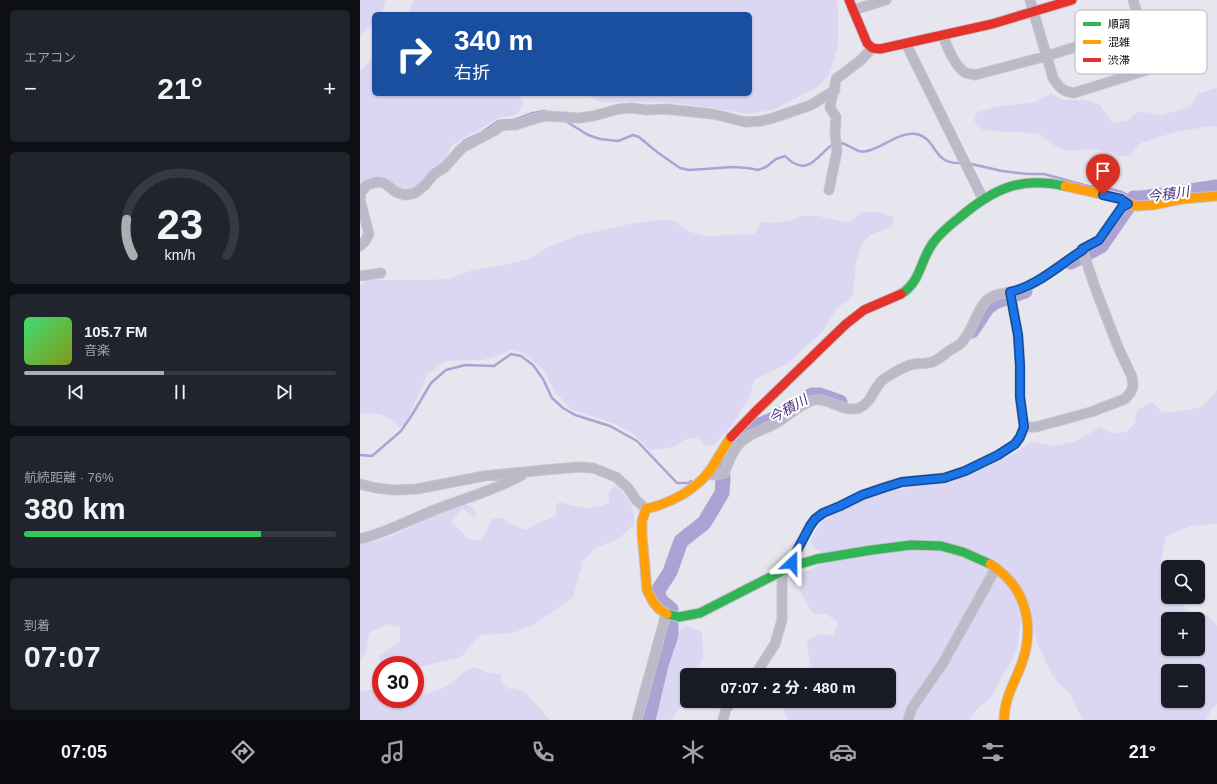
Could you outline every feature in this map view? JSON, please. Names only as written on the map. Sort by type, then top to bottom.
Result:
[{"type":"street","points":[[849,0],[867,42],[872,48],[880,49],[906,44],[1034,12],[1072,0]]},
{"type":"street","points":[[853,10],[886,0]]},
{"type":"street","points":[[1030,0],[1053,78],[1058,86],[1066,92],[1074,93],[1135,74]]},
{"type":"street","points":[[1133,0],[1136,10]]},
{"type":"street","points":[[943,35],[959,67],[967,73],[975,75],[1075,47]]},
{"type":"street","points":[[906,44],[983,199]]},
{"type":"street","points":[[829,190],[838,151],[835,133],[836,117],[830,108],[835,90],[836,79],[862,60],[872,48]]},
{"type":"street","points":[[360,246],[369,234],[360,200],[361,192],[367,185],[377,182],[384,183],[396,192],[405,195],[415,193],[425,185],[434,174],[444,168],[462,148],[494,131],[500,126],[515,125],[540,117],[548,116],[579,118],[619,109],[631,108],[647,110],[665,109],[713,114],[745,122],[761,121],[811,105],[835,90]]},
{"type":"street","points":[[646,510],[659,507],[704,479],[724,446],[737,430],[858,314],[896,296],[909,288],[918,275],[933,244],[944,231],[983,199],[999,190],[1027,181],[1042,181],[1121,199],[1133,206],[1217,196]]},
{"type":"street","points":[[708,474],[712,475],[724,473],[732,454],[746,437],[778,422],[814,400],[822,400],[851,409],[857,408],[870,401],[883,380],[902,368],[914,364],[931,363],[936,361],[960,344],[982,306],[988,299],[996,295],[1019,290],[1030,285],[1083,250],[1082,249],[1099,240],[1122,207],[1128,204]]},
{"type":"street","points":[[1024,427],[1036,428],[1091,412],[1125,399],[1131,392],[1133,386],[1132,378],[1118,347],[1083,250]]},
{"type":"street","points":[[360,276],[381,273]]},
{"type":"street","points":[[792,566],[793,558],[810,526],[815,519],[823,513],[862,495],[902,482],[944,478],[976,466],[1007,450],[1015,444],[1024,427],[1020,397],[1018,335],[1010,292]]},
{"type":"street","points":[[360,484],[394,490],[416,489],[484,476],[579,467],[593,468],[616,477],[628,488],[636,500],[646,510]]},
{"type":"street","points":[[360,539],[381,534],[436,509],[468,498],[516,478],[526,472]]},
{"type":"street","points":[[646,510],[642,518],[642,535],[648,596],[656,606],[666,614],[675,617],[687,617],[700,613],[792,566],[810,561],[902,545],[932,545],[962,551],[980,558],[996,568],[1012,582],[1023,601],[1027,621],[1024,655],[1006,698],[1004,720]]},
{"type":"street","points":[[908,720],[912,708],[943,663],[996,568]]},
{"type":"street","points":[[760,668],[775,644],[782,620],[782,571]]},
{"type":"street","points":[[636,720],[666,614]]},
{"type":"street","points":[[723,720],[727,708]]},
{"type":"shaded area","points":[[360,0],[386,0],[383,12],[372,12],[372,24],[360,36]]},
{"type":"shaded area","points":[[415,0],[836,0],[838,9],[838,46],[829,75],[818,87],[773,110],[746,114],[714,108],[664,102],[600,102],[591,96],[752,96],[752,12],[408,12]]},
{"type":"shaded area","points":[[372,59],[372,96],[521,96],[523,105],[516,115],[499,118],[452,145],[440,166],[429,174],[418,186],[407,190],[376,177],[373,177],[360,184],[360,71]]},
{"type":"shaded area","points":[[1217,88],[1217,127],[1212,126],[1175,132],[1141,143],[1130,155],[1122,157],[1112,152],[1091,149],[1071,151],[1058,148],[1039,134],[983,130],[974,121],[977,112],[1000,106],[1035,102],[1051,93],[1061,100],[1086,100],[1100,105],[1113,123],[1128,120],[1139,111],[1160,115],[1190,107],[1199,93]]},
{"type":"shaded area","points":[[864,211],[882,213],[894,217],[891,227],[870,235],[861,246],[856,263],[853,294],[849,300],[837,308],[822,332],[787,364],[755,379],[749,398],[733,424],[714,445],[705,446],[698,437],[684,440],[674,447],[649,450],[635,435],[616,424],[572,410],[555,392],[544,370],[523,353],[510,350],[497,356],[482,360],[446,361],[427,375],[405,425],[399,427],[390,419],[377,414],[360,414],[360,286],[368,280],[448,279],[473,270],[530,259],[546,248],[576,236],[625,225],[657,220],[673,220],[688,231],[704,236],[754,234],[762,222],[776,223],[789,221],[802,216],[818,216],[848,223]]},
{"type":"shaded area","points":[[1217,390],[1217,524],[1190,526],[1165,537],[1161,560],[1161,604],[1183,604],[1186,610],[1195,612],[1161,612],[1161,656],[1205,656],[1205,614],[1208,615],[1217,626],[1217,704],[1212,708],[1206,720],[1083,720],[1070,694],[1059,684],[1051,673],[1036,640],[1033,624],[1021,617],[1017,650],[990,699],[978,708],[969,720],[788,720],[784,708],[896,708],[896,668],[807,668],[810,665],[807,641],[818,634],[834,636],[838,622],[826,614],[813,614],[798,587],[799,574],[825,563],[821,552],[815,549],[810,541],[821,522],[853,505],[884,492],[945,482],[968,475],[1014,454],[1032,441],[1055,446],[1074,442],[1101,427],[1111,433],[1126,432],[1135,423],[1137,410],[1152,402],[1163,413],[1183,411],[1203,406]]},
{"type":"shaded area","points":[[614,485],[624,494],[632,507],[634,525],[618,539],[596,548],[583,560],[573,597],[535,624],[513,633],[481,635],[461,657],[424,666],[424,656],[379,656],[400,641],[400,627],[387,624],[369,633],[366,652],[360,660],[360,544],[382,539],[403,531],[458,504],[465,504],[469,506],[477,514],[474,517],[463,509],[451,521],[469,539],[481,541],[492,519],[502,518],[512,525],[526,530],[538,523],[556,516],[556,506],[559,502],[578,507],[596,507],[609,503],[609,492]]},
{"type":"shaded area","points":[[686,625],[702,632],[703,658],[698,668],[680,668],[680,708],[670,720],[651,720],[672,637]]},
{"type":"shaded area","points":[[475,667],[487,673],[501,674],[503,684],[508,689],[516,688],[527,694],[550,720],[360,720],[360,692],[372,689],[372,708],[424,708],[424,694],[445,687],[465,671]]},
{"type":"waterway","points":[[461,145],[464,141],[481,133],[498,121],[514,120],[533,113],[544,111],[549,113]]},
{"type":"waterway","points":[[564,120],[588,135],[600,139],[618,141],[633,135],[639,137],[680,168],[689,170],[733,167],[758,170],[766,167],[776,159],[785,156],[795,164],[803,166],[810,164],[834,144],[841,143],[863,152],[873,149],[897,137],[909,134],[923,136],[945,160],[962,163]]},
{"type":"waterway","points":[[967,163],[1002,171],[1027,174],[1044,174],[1088,186],[1107,188],[1122,192],[1134,198]]},
{"type":"waterway","name":"今積川","points":[[1071,262],[1101,246],[1134,198],[1217,187]]},
{"type":"waterway","name":"今積川","points":[[972,331],[987,308],[995,302],[1025,291]]},
{"type":"waterway","points":[[360,455],[372,456],[401,431],[431,383],[446,370],[465,365],[494,366],[511,354],[521,356],[533,365],[543,379],[552,398],[563,408],[575,415],[610,426],[637,441],[677,483],[689,483],[691,481]]},
{"type":"waterway","name":"今積川","points":[[648,720],[661,665],[671,635],[671,609],[661,601],[657,592],[670,572],[681,541],[704,523],[722,493],[722,467],[727,454],[740,437],[750,429],[776,418],[812,395],[820,395],[840,402]]},
{"type":"traffic: fast","points":[[901,294],[913,283],[933,243],[945,229],[984,199],[1008,187],[1021,184],[1049,183],[1065,186]]},
{"type":"traffic: fast","points":[[667,614],[679,617],[700,613],[790,567],[817,559],[872,550],[911,545],[941,546],[963,552],[990,564]]},
{"type":"traffic: slow","points":[[1065,186],[1113,197],[1136,206],[1153,205],[1182,199],[1217,196]]},
{"type":"traffic: slow","points":[[667,614],[659,609],[653,602],[647,590],[642,534],[642,521],[646,509],[674,499],[698,483],[711,469],[731,437]]},
{"type":"traffic: slow","points":[[990,564],[1002,573],[1019,594],[1027,618],[1028,632],[1023,660],[1008,696],[1004,720]]},
{"type":"traffic: jam","points":[[849,0],[867,43],[872,48],[880,49],[992,24],[1072,0]]},
{"type":"traffic: jam","points":[[731,437],[846,324],[864,310],[901,294]]},
{"type":"route","points":[[792,563],[793,558],[810,526],[815,519],[823,513],[854,498],[902,482],[944,478],[965,471],[998,455],[1015,444],[1024,427],[1019,384],[1020,365],[1018,335],[1010,300],[1010,292],[1030,285],[1083,250],[1082,249],[1099,240],[1122,207],[1128,204],[1121,199],[1103,195]]}]
